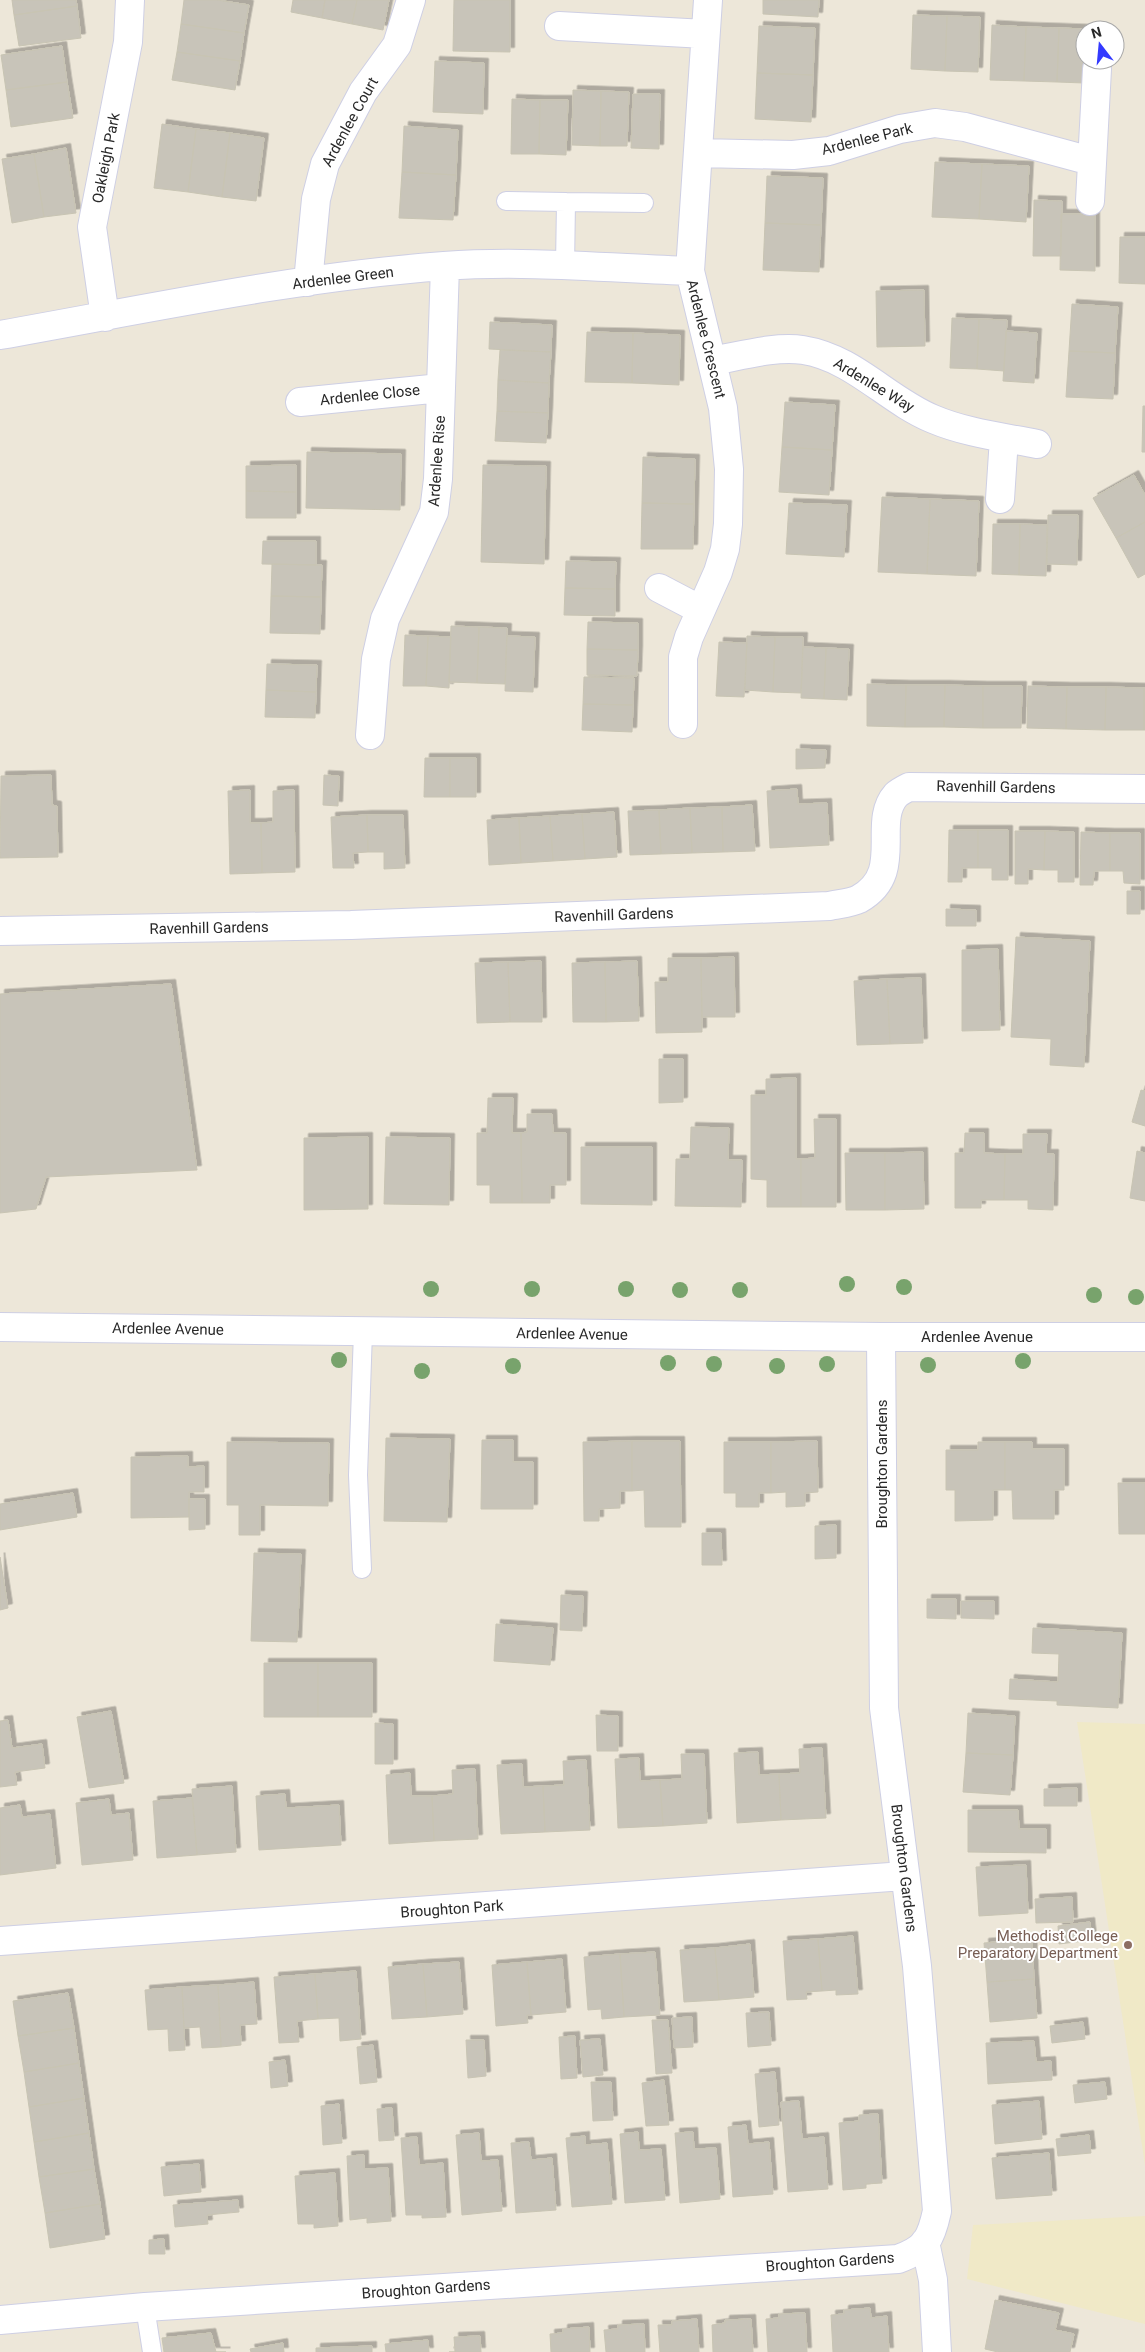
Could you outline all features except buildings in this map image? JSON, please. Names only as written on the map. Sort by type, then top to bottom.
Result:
[{"type":"street","name":"Oakleigh Park","points":[[105,317],[92,227],[128,42],[130,0]]},
{"type":"street","name":"Ardenlee Court","points":[[308,282],[316,199],[325,164],[364,92],[397,45],[411,0]]},
{"type":"street","name":"Ardenlee Crescent","points":[[683,724],[683,657],[718,572],[725,549],[728,524],[728,469],[724,417],[690,270],[708,0]]},
{"type":"street","points":[[559,26],[705,34]]},
{"type":"street","points":[[1090,201],[1097,70]]},
{"type":"street","name":"Ardenlee Park","points":[[699,153],[774,155],[829,151],[900,129],[935,123],[994,134],[1091,161]]},
{"type":"street","name":"Ardenlee Green","points":[[0,335],[308,282],[445,266],[565,266],[690,270]]},
{"type":"street","name":"Ardenlee Rise","points":[[370,735],[376,659],[385,619],[434,512],[438,479],[445,266]]},
{"type":"street","name":"Ardenlee Way","points":[[712,361],[768,351],[802,350],[810,352],[836,359],[904,404],[933,419],[973,432],[1037,444]]},
{"type":"street","name":"Ardenlee Close","points":[[300,402],[441,388]]},
{"type":"street","points":[[1000,499],[1004,438]]},
{"type":"street","points":[[659,588],[701,610]]},
{"type":"street","name":"Ravenhill Gardens","points":[[0,931],[351,925],[829,906],[859,899],[876,885],[885,867],[888,810],[896,795],[909,787],[1145,789]]},
{"type":"street","name":"Ardenlee Avenue","points":[[0,1327],[881,1338],[1145,1337]]},
{"type":"street","name":"Broughton Gardens","points":[[0,2320],[144,2307],[898,2258],[916,2252],[925,2242],[932,2234],[937,2211],[917,1966],[884,1708],[881,1338]]},
{"type":"street","name":"Broughton Park","points":[[0,1941],[904,1876]]},
{"type":"street","points":[[925,2242],[933,2280],[937,2352]]},
{"type":"lane","points":[[506,201],[644,203]]},
{"type":"lane","points":[[565,266],[566,202]]},
{"type":"lane","points":[[362,1332],[358,1475],[362,1569]]},
{"type":"lane","points":[[144,2307],[152,2352]]},
{"type":"shaded area","name":"Methodist College Preparatory Department","points":[[1077,1722],[1145,1724],[1145,2165]]},
{"type":"shaded area","points":[[1145,2216],[1145,2324],[967,2279],[973,2225]]},
{"type":"place","name":"Methodist College Preparatory Department","points":[[1128,1945]]}]
